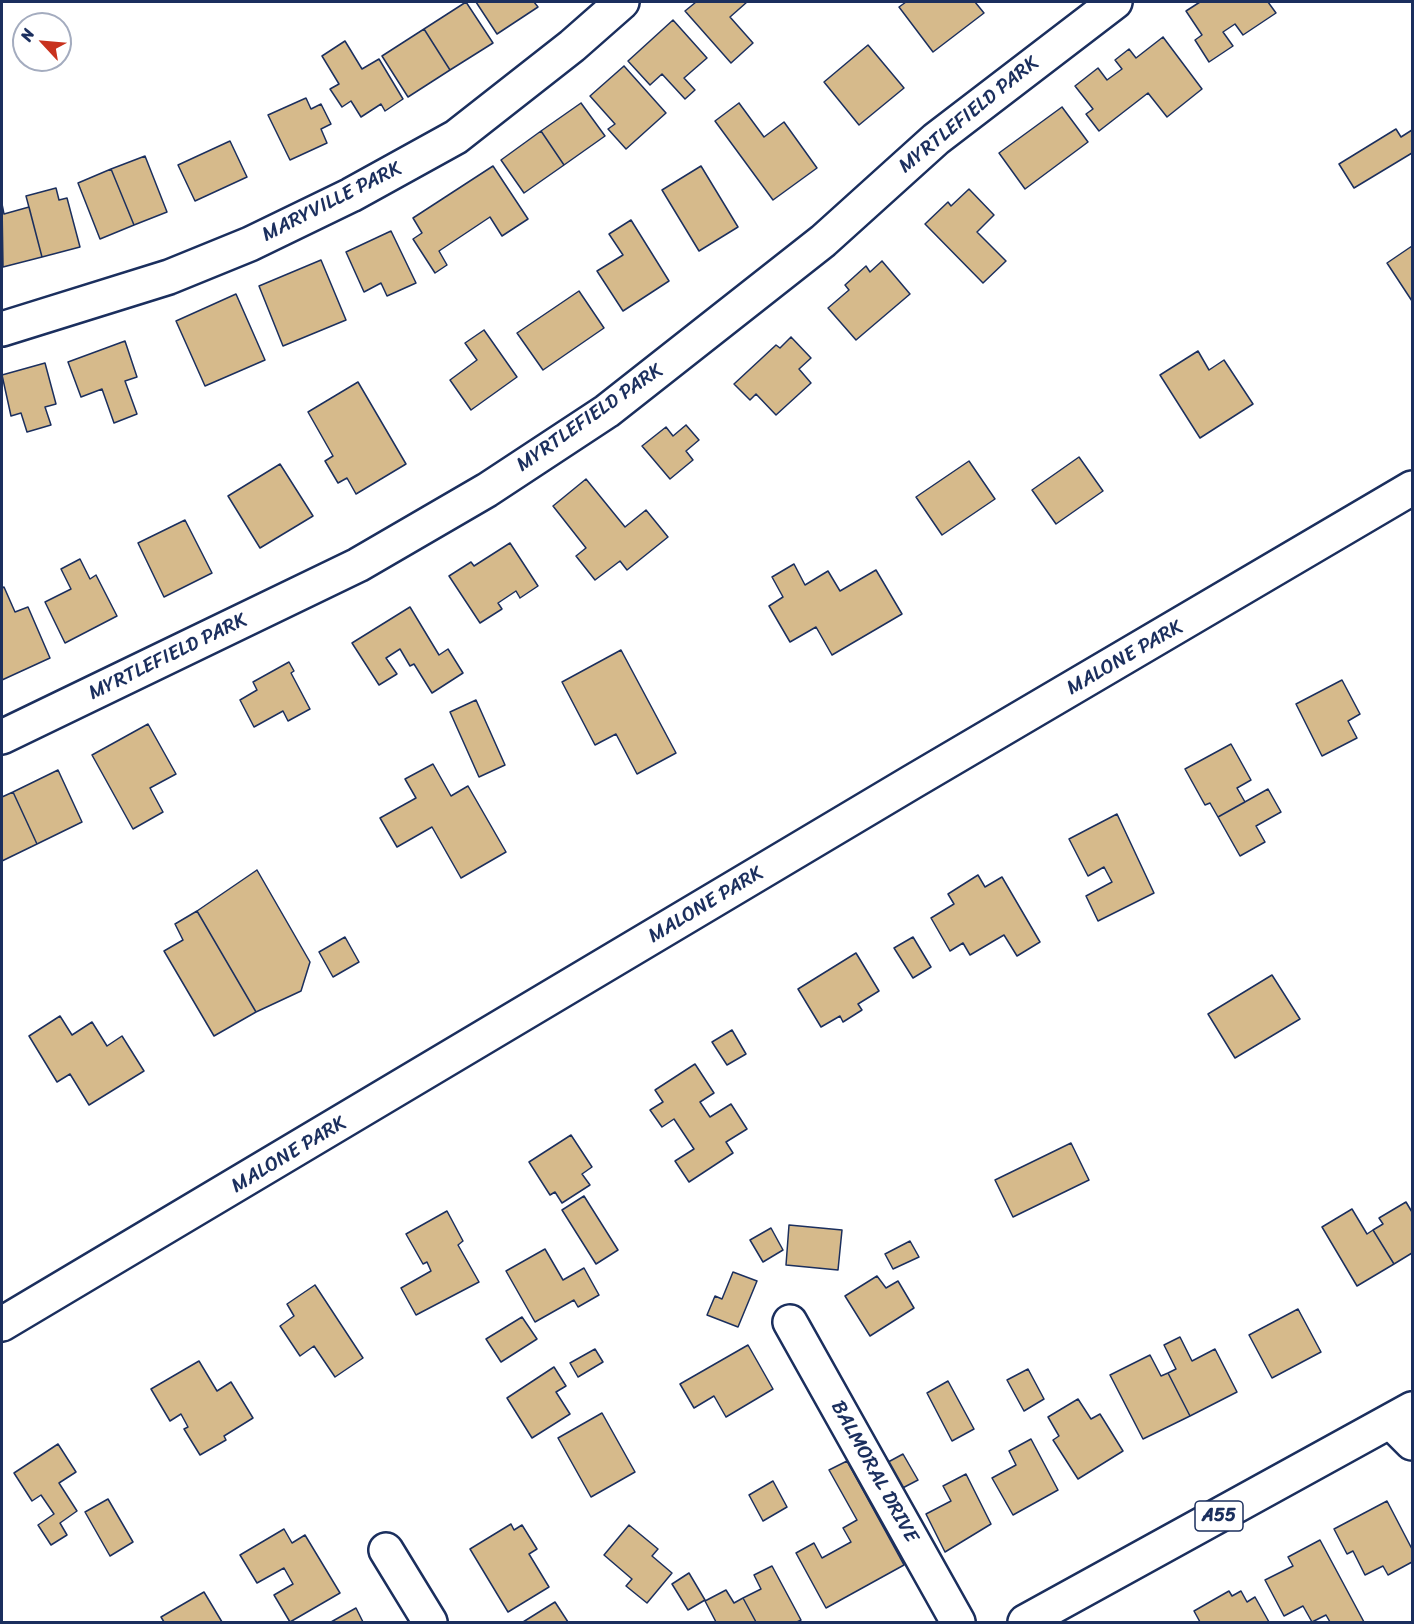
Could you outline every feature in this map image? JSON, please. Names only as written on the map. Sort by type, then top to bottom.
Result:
[{"type":"main road","name":"MARYVILLE PARK","points":[[2,329],[169,277],[250,244],[351,195],[456,137],[572,46],[622,2]]},
{"type":"main road","name":"MYRTLEFIELD PARK","points":[[2,737],[358,565],[487,490],[607,411],[823,241],[936,139],[1115,2]]},
{"type":"main road","name":"MALONE PARK","points":[[2,1324],[912,782],[1413,488]]},
{"type":"main road","name":"BALMORAL DRIVE","points":[[790,1322],[958,1623]]},
{"type":"main road","name":"A55","points":[[1025,1623],[1405,1425]]},
{"type":"main road","points":[[386,1550],[430,1623]]},
{"type":"building","points":[[466,2],[493,43],[450,70],[424,29]]},
{"type":"building","points":[[476,2],[534,2],[538,7],[497,34]]},
{"type":"building","points":[[696,2],[747,2],[730,17],[753,43],[731,63],[685,11]]},
{"type":"building","points":[[906,2],[975,2],[984,13],[933,52],[899,7]]},
{"type":"building","points":[[1200,2],[1268,2],[1276,13],[1243,35],[1235,24],[1223,32],[1233,46],[1209,62],[1195,40],[1202,35],[1186,11]]},
{"type":"building","points":[[673,20],[707,58],[684,78],[695,90],[685,99],[662,74],[650,85],[628,61]]},
{"type":"building","points":[[424,29],[450,70],[408,97],[382,56]]},
{"type":"building","points":[[1163,37],[1202,89],[1167,117],[1148,93],[1099,131],[1086,114],[1093,109],[1075,86],[1098,68],[1107,80],[1122,69],[1115,60],[1129,49],[1136,58]]},
{"type":"building","points":[[345,41],[362,69],[379,59],[403,99],[385,111],[381,104],[361,117],[351,101],[342,107],[330,89],[339,84],[322,56]]},
{"type":"building","points":[[868,45],[904,88],[859,125],[824,82]]},
{"type":"building","points":[[624,66],[666,113],[626,149],[608,129],[615,124],[590,96]]},
{"type":"building","points":[[306,98],[311,109],[321,104],[331,124],[321,129],[327,143],[290,160],[268,115]]},
{"type":"building","points":[[581,103],[605,136],[564,165],[541,131]]},
{"type":"building","points":[[739,103],[764,137],[784,122],[817,168],[773,200],[715,121]]},
{"type":"building","points":[[1062,107],[1088,142],[1025,189],[999,153]]},
{"type":"building","points":[[1396,129],[1401,137],[1412,130],[1412,153],[1354,188],[1339,164]]},
{"type":"building","points":[[541,131],[564,165],[524,193],[501,160]]},
{"type":"building","points":[[230,141],[247,177],[195,201],[178,165]]},
{"type":"building","points":[[145,156],[167,212],[134,225],[111,169]]},
{"type":"building","points":[[493,166],[528,219],[502,236],[490,217],[439,251],[447,265],[435,273],[413,239],[422,233],[413,218]]},
{"type":"building","points":[[701,166],[738,227],[699,251],[662,190]]},
{"type":"building","points":[[111,169],[134,225],[100,239],[78,183]]},
{"type":"building","points":[[56,188],[59,200],[67,198],[80,247],[42,257],[26,196]]},
{"type":"building","points":[[969,189],[994,215],[977,232],[1006,261],[983,283],[925,224],[948,202],[951,206]]},
{"type":"building","points":[[2,204],[4,214],[29,207],[42,257],[3,267]]},
{"type":"building","points":[[631,220],[669,281],[623,311],[597,271],[623,255],[609,234]]},
{"type":"building","points":[[391,231],[416,283],[387,296],[381,283],[364,292],[346,252]]},
{"type":"building","points":[[1412,246],[1412,301],[1387,263]]},
{"type":"building","points":[[321,260],[346,320],[283,346],[259,286]]},
{"type":"building","points":[[882,261],[910,294],[856,340],[828,308],[849,290],[845,285],[866,266],[870,272]]},
{"type":"building","points":[[579,291],[604,328],[543,370],[517,333]]},
{"type":"building","points":[[236,294],[265,360],[205,386],[176,321]]},
{"type":"building","points":[[484,330],[517,377],[471,410],[450,380],[477,360],[465,343]]},
{"type":"building","points":[[791,337],[811,358],[799,369],[811,383],[776,415],[756,394],[750,400],[734,384],[776,345],[780,348]]},
{"type":"building","points":[[125,341],[137,377],[125,381],[137,414],[114,423],[102,389],[81,397],[68,362]]},
{"type":"building","points":[[1198,351],[1209,370],[1224,360],[1253,404],[1200,438],[1160,375]]},
{"type":"building","points":[[45,363],[56,404],[45,407],[51,425],[27,432],[21,413],[11,416],[2,375]]},
{"type":"building","points":[[358,382],[406,464],[356,494],[347,478],[338,483],[325,461],[333,456],[308,412]]},
{"type":"building","points":[[686,425],[699,440],[686,451],[693,460],[670,479],[642,446],[666,427],[673,436]]},
{"type":"building","points":[[1079,457],[1103,491],[1056,524],[1032,490]]},
{"type":"building","points":[[969,461],[995,499],[942,535],[916,497]]},
{"type":"building","points":[[280,464],[313,516],[260,548],[228,496]]},
{"type":"building","points":[[586,479],[625,527],[646,510],[668,537],[627,570],[620,561],[595,580],[576,556],[586,548],[553,506]]},
{"type":"building","points":[[185,520],[212,573],[164,597],[138,543]]},
{"type":"building","points":[[510,543],[538,586],[520,598],[516,591],[498,603],[502,609],[480,623],[449,576],[471,562],[474,566]]},
{"type":"building","points":[[80,559],[90,579],[96,575],[117,616],[65,643],[45,602],[71,589],[61,569]]},
{"type":"building","points":[[794,564],[805,585],[828,571],[840,591],[876,570],[902,614],[832,655],[816,627],[790,642],[769,606],[783,597],[772,577]]},
{"type":"building","points":[[4,587],[15,612],[28,607],[50,658],[2,680],[2,588]]},
{"type":"building","points":[[410,607],[439,655],[448,649],[463,673],[432,693],[414,664],[410,666],[400,649],[386,658],[397,674],[379,685],[352,643]]},
{"type":"building","points":[[621,650],[676,753],[637,774],[616,734],[595,745],[562,682]]},
{"type":"building","points":[[289,662],[294,671],[291,673],[310,709],[288,721],[283,711],[254,727],[240,700],[257,690],[253,682]]},
{"type":"building","points":[[1342,680],[1360,714],[1348,721],[1357,738],[1322,756],[1296,704]]},
{"type":"building","points":[[476,700],[505,765],[479,777],[450,712]]},
{"type":"building","points":[[148,724],[176,774],[150,788],[163,812],[133,829],[92,755]]},
{"type":"building","points":[[1231,744],[1251,780],[1237,788],[1245,802],[1218,817],[1210,803],[1205,805],[1185,769]]},
{"type":"building","points":[[433,764],[451,796],[468,786],[506,852],[461,878],[432,827],[397,847],[380,818],[416,798],[405,779]]},
{"type":"building","points":[[58,770],[82,822],[37,844],[13,792]]},
{"type":"building","points":[[1268,789],[1281,812],[1256,826],[1265,842],[1240,856],[1218,817]]},
{"type":"building","points":[[13,792],[37,844],[2,861],[2,797]]},
{"type":"building","points":[[1117,814],[1154,893],[1098,921],[1086,896],[1112,882],[1104,867],[1088,876],[1069,839]]},
{"type":"building","points":[[257,870],[310,962],[301,991],[256,1012],[197,911]]},
{"type":"building","points":[[978,875],[985,887],[1002,877],[1040,942],[1017,956],[1004,935],[970,955],[963,943],[950,951],[931,918],[954,904],[948,894]]},
{"type":"building","points":[[197,911],[256,1012],[214,1036],[164,951],[183,940],[175,924]]},
{"type":"building","points":[[345,937],[359,962],[333,977],[319,952]]},
{"type":"building","points":[[913,937],[931,967],[913,978],[894,948]]},
{"type":"building","points":[[856,953],[879,991],[858,1004],[862,1010],[843,1022],[840,1016],[821,1027],[798,989]]},
{"type":"building","points":[[1272,975],[1300,1019],[1235,1058],[1208,1014]]},
{"type":"building","points":[[60,1016],[72,1035],[92,1022],[107,1046],[122,1036],[144,1071],[89,1105],[70,1074],[57,1082],[29,1036]]},
{"type":"building","points":[[732,1030],[746,1054],[727,1065],[712,1042]]},
{"type":"building","points":[[695,1064],[714,1093],[700,1102],[710,1117],[731,1104],[747,1129],[726,1142],[733,1153],[689,1182],[675,1161],[694,1149],[674,1119],[662,1127],[650,1110],[663,1102],[655,1090]]},
{"type":"building","points":[[571,1135],[592,1167],[582,1174],[590,1185],[562,1203],[555,1192],[550,1195],[529,1162]]},
{"type":"building","points":[[1071,1143],[1089,1180],[1013,1217],[995,1180]]},
{"type":"building","points":[[584,1196],[618,1250],[596,1264],[562,1210]]},
{"type":"building","points":[[1406,1202],[1412,1212],[1412,1253],[1394,1264],[1373,1230],[1383,1224],[1379,1218]]},
{"type":"building","points":[[1352,1209],[1367,1234],[1373,1230],[1394,1264],[1357,1286],[1322,1227]]},
{"type":"building","points":[[447,1211],[463,1241],[458,1245],[479,1282],[416,1315],[401,1288],[431,1271],[427,1262],[423,1264],[406,1234]]},
{"type":"building","points":[[789,1225],[842,1230],[838,1270],[786,1265]]},
{"type":"building","points":[[771,1228],[783,1250],[763,1262],[750,1240]]},
{"type":"building","points":[[910,1241],[919,1257],[893,1269],[885,1254]]},
{"type":"building","points":[[545,1249],[563,1280],[584,1268],[599,1295],[578,1307],[574,1300],[535,1322],[506,1271]]},
{"type":"building","points":[[733,1272],[757,1281],[738,1327],[707,1315],[715,1296],[722,1299]]},
{"type":"building","points":[[877,1276],[886,1288],[898,1281],[914,1308],[870,1336],[845,1296]]},
{"type":"building","points":[[315,1285],[363,1358],[335,1377],[314,1346],[300,1356],[280,1326],[294,1316],[287,1304]]},
{"type":"building","points":[[1298,1309],[1321,1352],[1272,1378],[1249,1335]]},
{"type":"building","points":[[522,1317],[537,1339],[501,1362],[486,1339]]},
{"type":"building","points":[[1180,1337],[1192,1361],[1215,1349],[1237,1392],[1190,1416],[1168,1373],[1176,1369],[1164,1345]]},
{"type":"building","points":[[748,1345],[773,1389],[726,1417],[714,1396],[694,1408],[680,1384]]},
{"type":"building","points":[[595,1349],[603,1362],[578,1377],[570,1363]]},
{"type":"building","points":[[1150,1355],[1161,1376],[1168,1373],[1190,1416],[1143,1439],[1110,1375]]},
{"type":"building","points":[[199,1361],[217,1391],[231,1382],[253,1418],[224,1436],[226,1440],[200,1455],[184,1429],[188,1427],[181,1414],[170,1421],[151,1389]]},
{"type":"building","points":[[554,1367],[566,1386],[556,1392],[570,1414],[532,1438],[507,1398]]},
{"type":"building","points":[[1028,1369],[1044,1399],[1024,1411],[1007,1380]]},
{"type":"building","points":[[948,1381],[974,1429],[952,1441],[927,1393]]},
{"type":"building","points":[[1078,1399],[1091,1419],[1100,1414],[1123,1451],[1078,1479],[1053,1440],[1059,1436],[1048,1417]]},
{"type":"building","points":[[602,1413],[635,1472],[591,1497],[558,1438]]},
{"type":"building","points":[[1031,1439],[1058,1490],[1013,1515],[992,1478],[1016,1465],[1009,1451]]},
{"type":"building","points":[[58,1444],[76,1472],[59,1483],[77,1511],[60,1523],[67,1535],[51,1545],[38,1525],[54,1514],[41,1495],[32,1501],[14,1473]]},
{"type":"building","points":[[903,1454],[918,1480],[893,1493],[879,1467]]},
{"type":"building","points":[[847,1461],[904,1565],[826,1608],[796,1553],[814,1543],[822,1558],[851,1542],[843,1528],[857,1520],[829,1470]]},
{"type":"building","points":[[966,1474],[991,1524],[945,1552],[926,1514],[951,1501],[943,1486]]},
{"type":"building","points":[[773,1481],[787,1507],[763,1521],[749,1495]]},
{"type":"building","points":[[108,1499],[133,1542],[110,1556],[85,1512]]},
{"type":"building","points":[[1387,1501],[1412,1549],[1412,1562],[1388,1575],[1383,1566],[1365,1575],[1353,1551],[1347,1554],[1334,1529]]},
{"type":"building","points":[[511,1524],[514,1530],[522,1525],[537,1549],[529,1554],[549,1587],[508,1612],[470,1549]]},
{"type":"building","points":[[629,1525],[658,1549],[652,1556],[672,1573],[647,1603],[626,1586],[632,1579],[604,1555]]},
{"type":"building","points":[[284,1529],[292,1543],[305,1535],[340,1593],[290,1622],[274,1595],[293,1584],[284,1568],[257,1583],[240,1555]]},
{"type":"building","points":[[1320,1540],[1364,1622],[1330,1622],[1326,1615],[1312,1622],[1303,1606],[1284,1616],[1265,1580],[1293,1566],[1288,1557]]},
{"type":"building","points":[[772,1566],[801,1620],[797,1622],[756,1622],[743,1598],[761,1589],[754,1575]]},
{"type":"building","points":[[689,1573],[705,1600],[688,1610],[672,1584]]},
{"type":"building","points":[[726,1590],[734,1603],[743,1598],[756,1622],[716,1622],[705,1601]]},
{"type":"building","points":[[1229,1591],[1232,1596],[1241,1591],[1247,1602],[1255,1597],[1269,1622],[1200,1622],[1194,1611]]},
{"type":"building","points":[[204,1592],[222,1622],[164,1622],[161,1617]]},
{"type":"building","points":[[555,1602],[568,1622],[523,1622]]},
{"type":"building","points":[[356,1608],[363,1622],[331,1622]]}]
